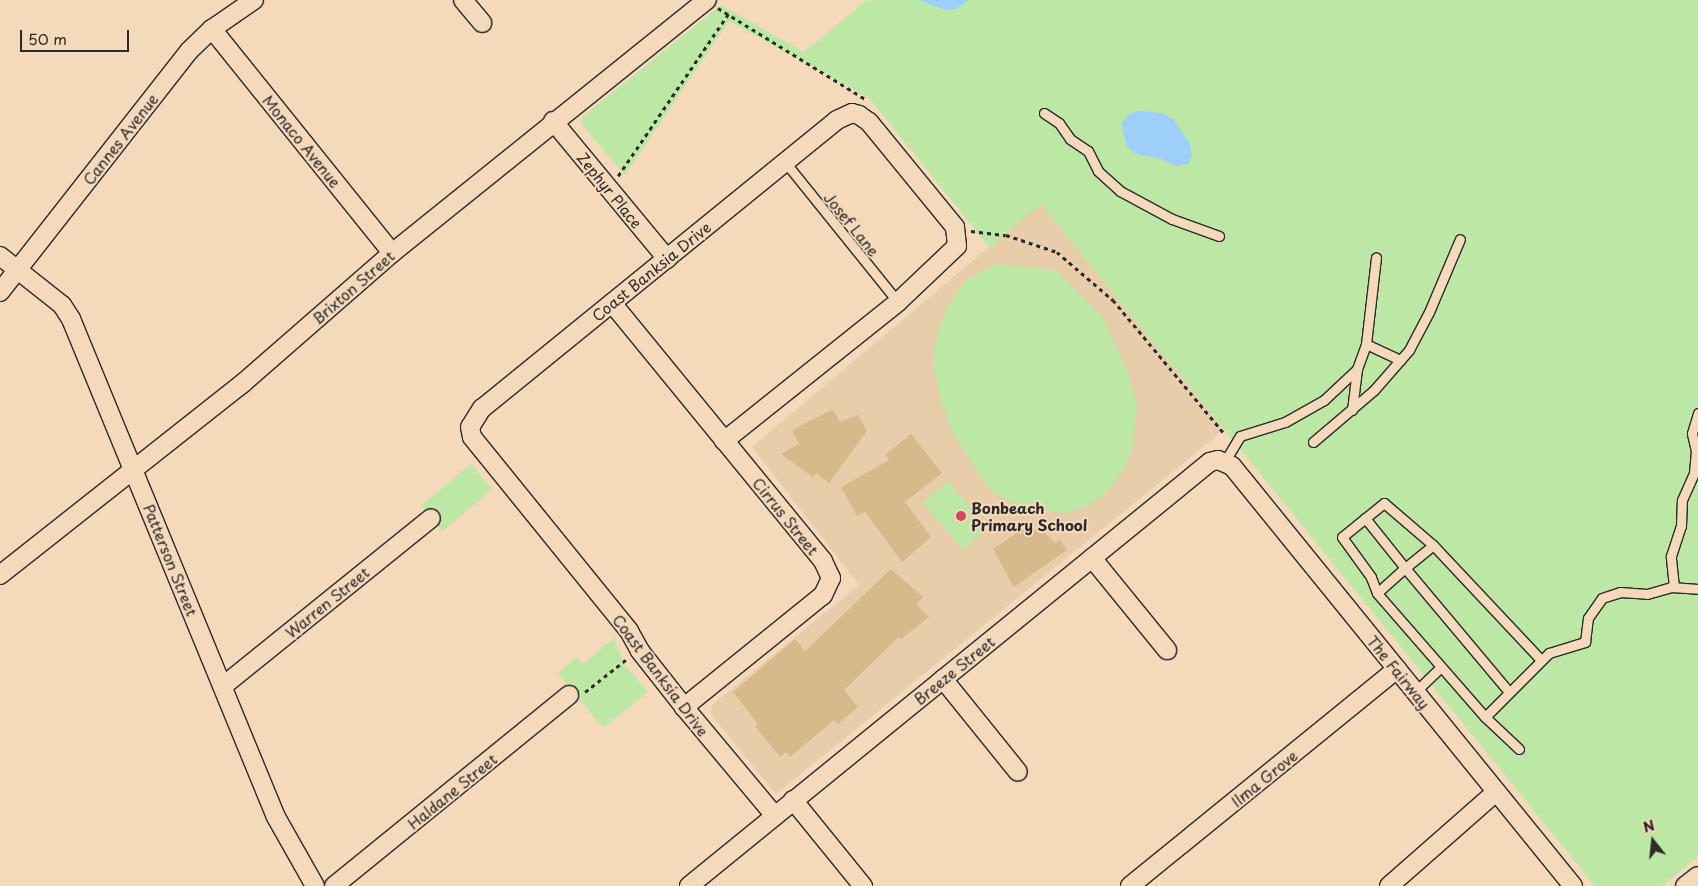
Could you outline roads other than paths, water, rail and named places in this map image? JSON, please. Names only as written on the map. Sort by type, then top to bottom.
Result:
[{"type":"street","name":"Cannes Avenue","points":[[0,292],[189,51],[212,30],[254,0]]},
{"type":"street","points":[[463,0],[482,23]]},
{"type":"street","name":"Brixton Street","points":[[0,575],[133,468],[243,383],[392,253],[553,121],[707,0]]},
{"type":"street","name":"Monaco Avenue","points":[[212,30],[392,253]]},
{"type":"street","name":"Coast Banksia Drive","points":[[724,441],[898,302],[953,254],[959,239],[948,220],[869,122],[858,114],[852,113],[837,120],[482,408],[472,422],[470,433],[629,631],[640,651],[684,707],[775,816]]},
{"type":"street","name":"Zephyr Place","points":[[553,121],[667,259]]},
{"type":"street","name":"Patterson Street","points":[[0,256],[68,313],[276,817],[315,886]]},
{"type":"street","name":"Cirrus Street","points":[[612,303],[826,565],[831,578],[823,595],[684,707]]},
{"type":"street","name":"Breeze Street","points":[[689,886],[1210,462],[1223,461]]},
{"type":"street","name":"The Fairway","points":[[1223,461],[1397,669],[1573,886]]},
{"type":"street","name":"Warren Street","points":[[223,686],[430,518]]},
{"type":"street","points":[[1092,558],[1167,650]]},
{"type":"street","name":"Ilma Grove","points":[[1130,886],[1397,669]]},
{"type":"street","points":[[943,679],[1018,772]]},
{"type":"street","name":"Haldane Street","points":[[334,886],[570,695]]},
{"type":"street","points":[[1389,886],[1496,792]]},
{"type":"street","points":[[793,800],[863,886]]},
{"type":"lane","points":[[1044,113],[1059,123],[1070,139],[1088,150],[1098,171],[1114,186],[1172,219],[1219,236]]},
{"type":"lane","name":"Josef Lane","points":[[785,162],[898,302]]},
{"type":"lane","points":[[1313,442],[1352,410],[1402,360],[1423,326],[1460,238]]},
{"type":"lane","points":[[1352,410],[1356,369],[1366,344],[1376,258]]},
{"type":"lane","points":[[1366,344],[1402,360]]},
{"type":"lane","points":[[1223,461],[1240,436],[1273,426],[1324,400],[1356,369]]},
{"type":"lane","points":[[1674,587],[1671,556],[1681,526],[1682,500],[1694,473],[1696,451],[1692,432],[1698,413]]},
{"type":"lane","points":[[1519,749],[1485,717],[1377,593],[1371,577],[1342,538],[1384,503],[1433,545],[1541,660]]},
{"type":"lane","points":[[1365,518],[1509,692]]},
{"type":"lane","points":[[1377,593],[1433,545]]},
{"type":"lane","points":[[1485,717],[1549,653],[1585,642],[1588,618],[1602,598],[1620,592],[1647,594],[1674,587],[1698,589]]},
{"type":"lane","points":[[1415,692],[1440,667]]},
{"type":"water","points":[[919,0],[969,0],[956,9],[945,10]]},
{"type":"water","points":[[1137,111],[1162,113],[1174,120],[1190,144],[1192,155],[1189,164],[1177,166],[1158,158],[1136,154],[1127,147],[1121,124],[1128,115]]},
{"type":"place","name":"Bonbeach Primary School","points":[[961,516]]}]
